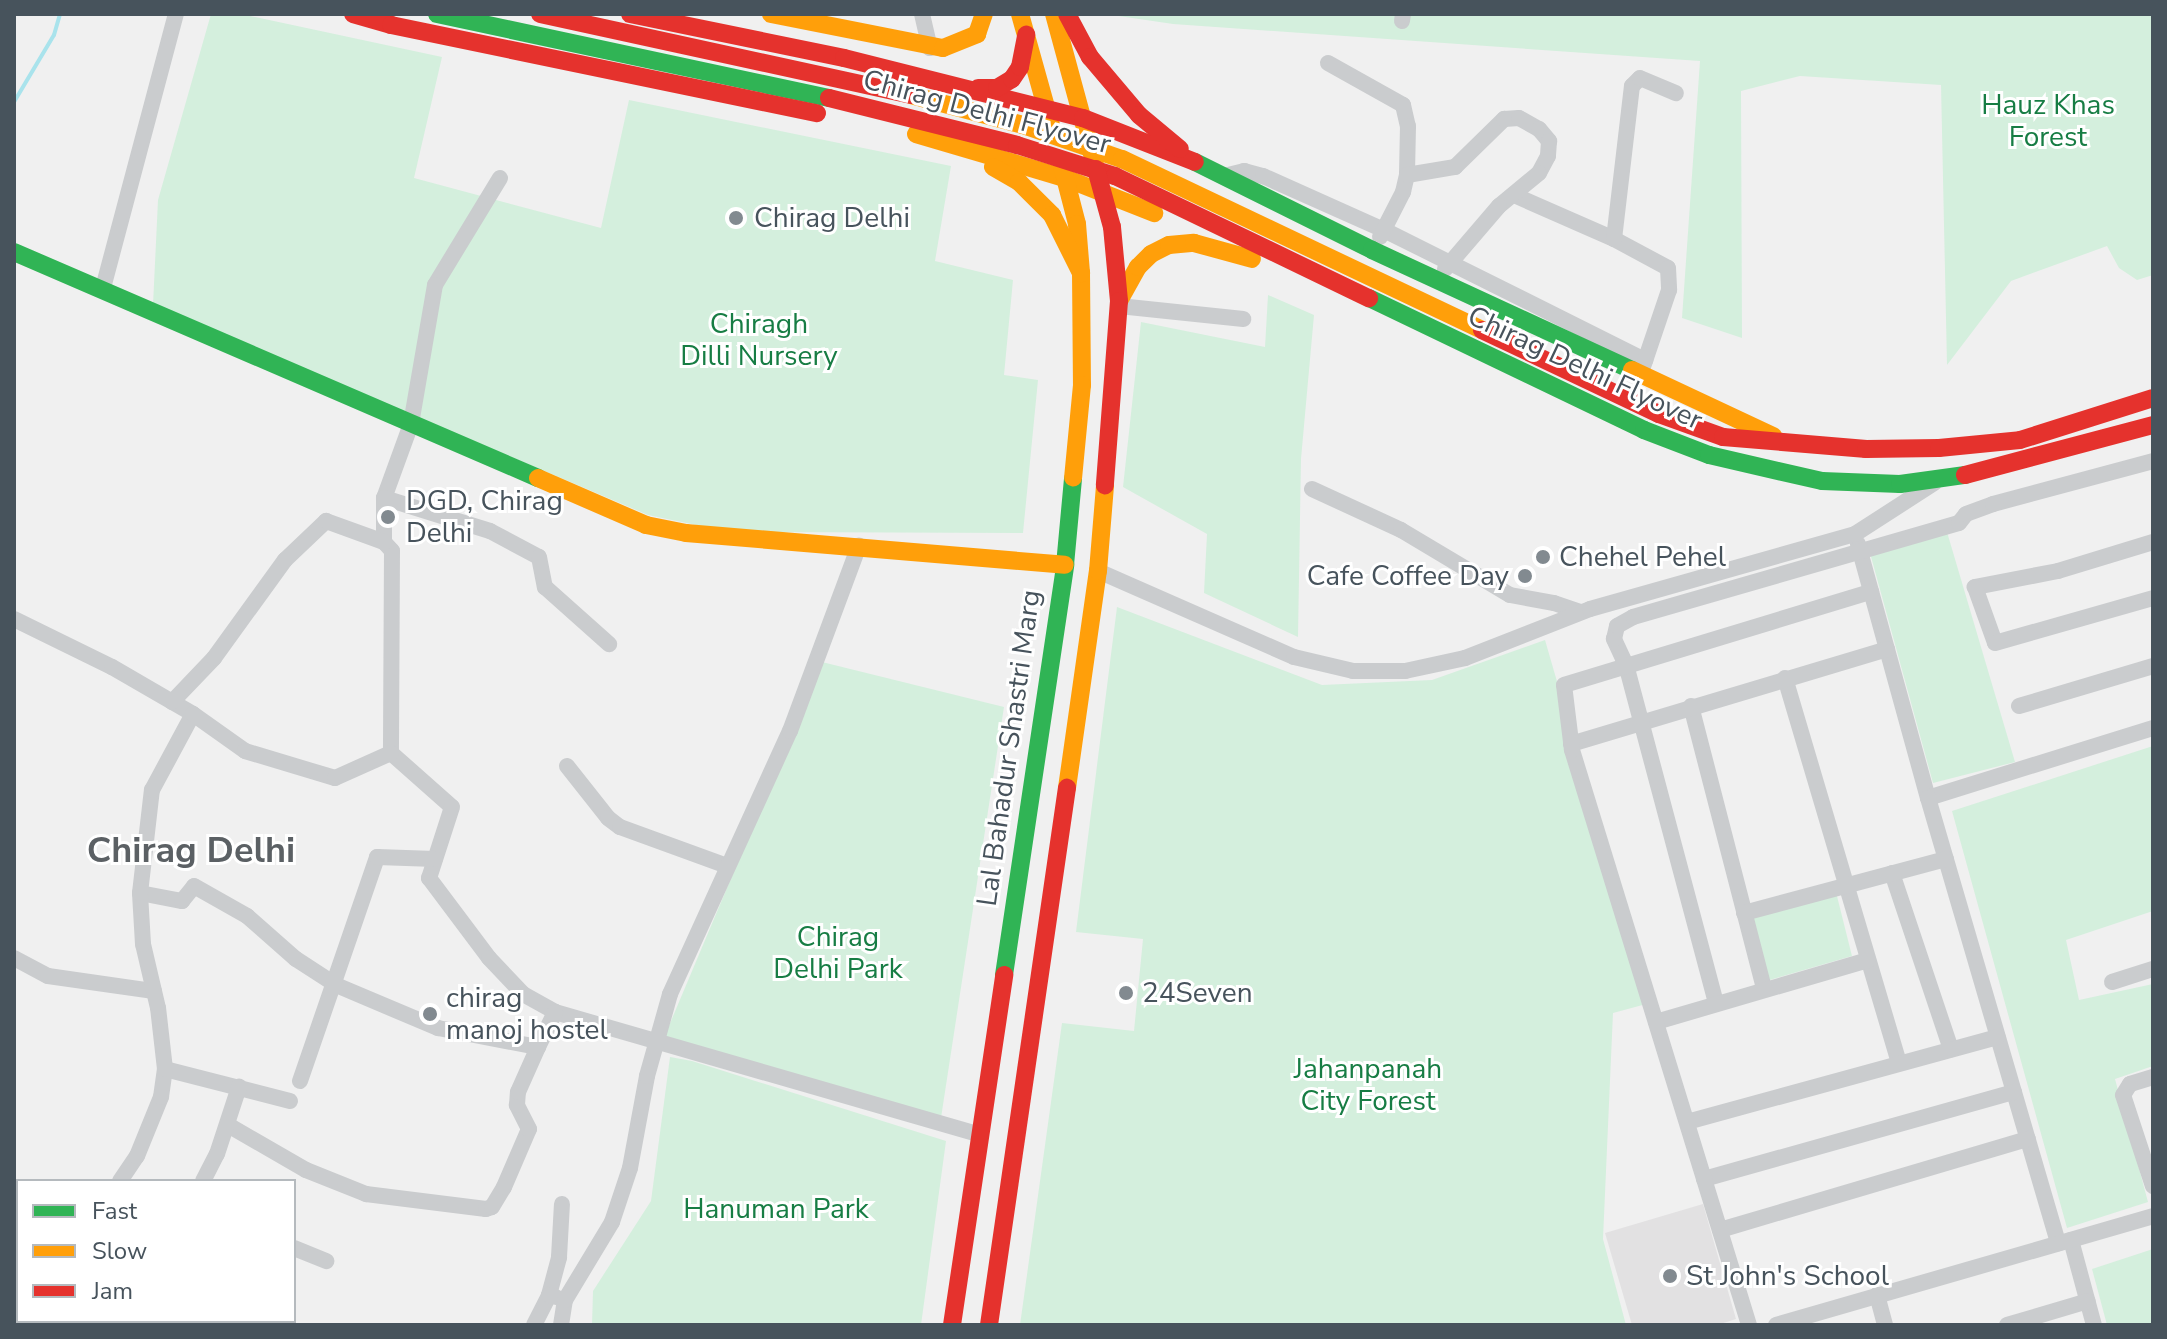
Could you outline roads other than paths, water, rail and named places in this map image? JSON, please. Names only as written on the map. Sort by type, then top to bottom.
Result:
[{"type":"main road","points":[[353,14],[700,90],[901,130],[1065,178],[1252,259],[1653,452],[1675,459],[1709,455],[1822,481],[1859,484],[1938,480],[2036,461],[2153,425]]},
{"type":"main road","name":"Chirag Delhi Flyover","points":[[437,14],[902,114],[1115,176],[1644,430],[1709,455]]},
{"type":"main road","name":"Chirag Delhi Flyover","points":[[540,14],[906,94],[1023,125],[1122,159],[1659,414],[1723,437],[1866,449],[1939,448],[2020,440],[2153,398]]},
{"type":"main road","points":[[630,14],[972,89],[1083,118],[1194,161],[1437,280],[1643,367],[1789,443]]},
{"type":"main road","points":[[771,14],[930,48],[943,48],[968,40],[977,34],[984,14]]},
{"type":"main road","name":"Lal Bahadur Shastri Marg","points":[[952,1325],[1065,565],[1082,385],[1081,273],[1077,224],[1020,14]]},
{"type":"main road","points":[[989,1325],[1098,571],[1119,303],[1112,227],[1054,14]]},
{"type":"main road","points":[[1067,14],[1090,57],[1139,115],[1194,161]]},
{"type":"main road","points":[[700,90],[713,31]]},
{"type":"main road","points":[[972,89],[997,88],[1012,79],[1020,67],[1026,35]]},
{"type":"main road","points":[[961,147],[1019,182],[1052,215],[1081,273]]},
{"type":"main road","points":[[1119,303],[1138,267],[1151,254],[1169,245],[1194,243],[1252,259]]},
{"type":"main road","points":[[1342,301],[1327,282],[1329,261],[1344,247],[1371,249]]},
{"type":"main road","points":[[14,252],[646,525],[686,533],[859,545],[1065,565]]},
{"type":"street","points":[[103,288],[176,14]]},
{"type":"street","points":[[922,14],[930,48]]},
{"type":"street","points":[[1328,63],[1403,105],[1408,126],[1407,175],[1403,192],[1371,249]]},
{"type":"street","points":[[1614,239],[1632,86],[1640,78],[1676,93]]},
{"type":"street","points":[[1407,175],[1455,167],[1469,156],[1493,125],[1504,119],[1519,118],[1539,129],[1549,141],[1548,156],[1539,173],[1483,223],[1437,280]]},
{"type":"street","points":[[1224,176],[1244,171],[1263,176],[1384,230],[1643,367],[1671,278],[1668,268],[1614,239],[1514,195]]},
{"type":"street","points":[[384,542],[384,498],[411,424],[435,285],[500,178]]},
{"type":"street","points":[[1119,303],[1243,319]]},
{"type":"street","points":[[1716,1003],[1626,665],[1614,639],[1617,626],[1633,617],[1959,523],[1966,514],[1993,504],[2153,461]]},
{"type":"street","points":[[1098,571],[1294,657],[1353,671],[1405,671],[1465,658],[1580,612],[1855,534],[1938,480]]},
{"type":"street","points":[[1312,489],[1401,530],[1510,595],[1554,603],[1580,612]]},
{"type":"street","points":[[384,498],[490,531],[539,557],[545,587],[609,644]]},
{"type":"street","points":[[172,702],[214,658],[285,560],[326,521],[384,542],[392,551],[391,753],[452,807],[429,878],[489,958],[523,994],[555,1012],[980,1135]]},
{"type":"street","points":[[1855,534],[2028,1139],[2094,1325]]},
{"type":"street","points":[[2153,542],[2058,571],[1975,587],[1995,643],[2153,598]]},
{"type":"street","points":[[534,1325],[612,1222],[630,1168],[656,1041],[670,994],[790,731],[859,545]]},
{"type":"street","points":[[1749,1325],[1571,744],[1564,683],[1871,592]]},
{"type":"street","points":[[14,619],[112,667],[193,714],[245,751],[335,778],[391,753]]},
{"type":"street","points":[[1571,744],[1887,649]]},
{"type":"street","points":[[2019,706],[2153,666]]},
{"type":"street","points":[[1785,678],[1899,1063]]},
{"type":"street","points":[[1691,706],[1764,989]]},
{"type":"street","points":[[121,1179],[143,1141],[161,1097],[165,1069],[154,991],[143,944],[140,893],[152,790],[193,714]]},
{"type":"street","points":[[1928,798],[2153,728]]},
{"type":"street","points":[[567,766],[608,818],[620,827],[727,866]]},
{"type":"street","points":[[300,1081],[336,985],[377,857],[435,859]]},
{"type":"street","points":[[1744,913],[1946,859]]},
{"type":"street","points":[[1892,873],[1951,1049]]},
{"type":"street","points":[[140,893],[182,901],[194,886],[247,916],[296,959],[336,985],[438,1028],[538,1047]]},
{"type":"street","points":[[14,958],[48,976],[154,991]]},
{"type":"street","points":[[1656,1022],[1868,960]]},
{"type":"street","points":[[2112,982],[2153,969]]},
{"type":"street","points":[[228,1125],[306,1170],[366,1194],[486,1209],[492,1207],[529,1129],[517,1105],[518,1092],[555,1012]]},
{"type":"street","points":[[1687,1122],[1998,1037]]},
{"type":"street","points":[[165,1069],[290,1101]]},
{"type":"street","points":[[2153,1077],[2124,1088],[2146,1144],[2153,1186]]},
{"type":"street","points":[[204,1179],[228,1125],[239,1087]]},
{"type":"street","points":[[1704,1179],[2014,1092]]},
{"type":"street","points":[[1720,1230],[2028,1139]]},
{"type":"street","points":[[561,1325],[557,1298],[562,1204]]},
{"type":"street","points":[[1776,1325],[2153,1216]]},
{"type":"street","points":[[296,1249],[326,1261]]},
{"type":"street","points":[[1877,1295],[1885,1325]]},
{"type":"street","points":[[2007,1325],[2088,1301]]},
{"type":"waterway","points":[[14,102],[54,35],[60,14]]},
{"type":"place","name":"Chirag Delhi","points":[[736,218]]},
{"type":"place","name":"DGD, Chirag Delhi","points":[[388,517]]},
{"type":"place","name":"Chehel Pehel","points":[[1543,557]]},
{"type":"place","name":"Cafe Coffee Day","points":[[1525,576]]},
{"type":"place","name":"24Seven","points":[[1126,993]]},
{"type":"place","name":"chirag manoj hostel","points":[[430,1014]]},
{"type":"place","name":"St John's School","points":[[1670,1276]]},
{"type":"district","name":"Chirag Delhi","points":[[191,851]]},
{"type":"park label","name":"Hauz Khas Forest","points":[[2048,121]]},
{"type":"park label","name":"Chiragh Dilli Nursery","points":[[759,340]]},
{"type":"park label","name":"Chirag Delhi Park","points":[[838,953]]},
{"type":"park label","name":"Jahanpanah City Forest","points":[[1368,1085]]},
{"type":"park label","name":"Hanuman Park","points":[[776,1209]]}]
